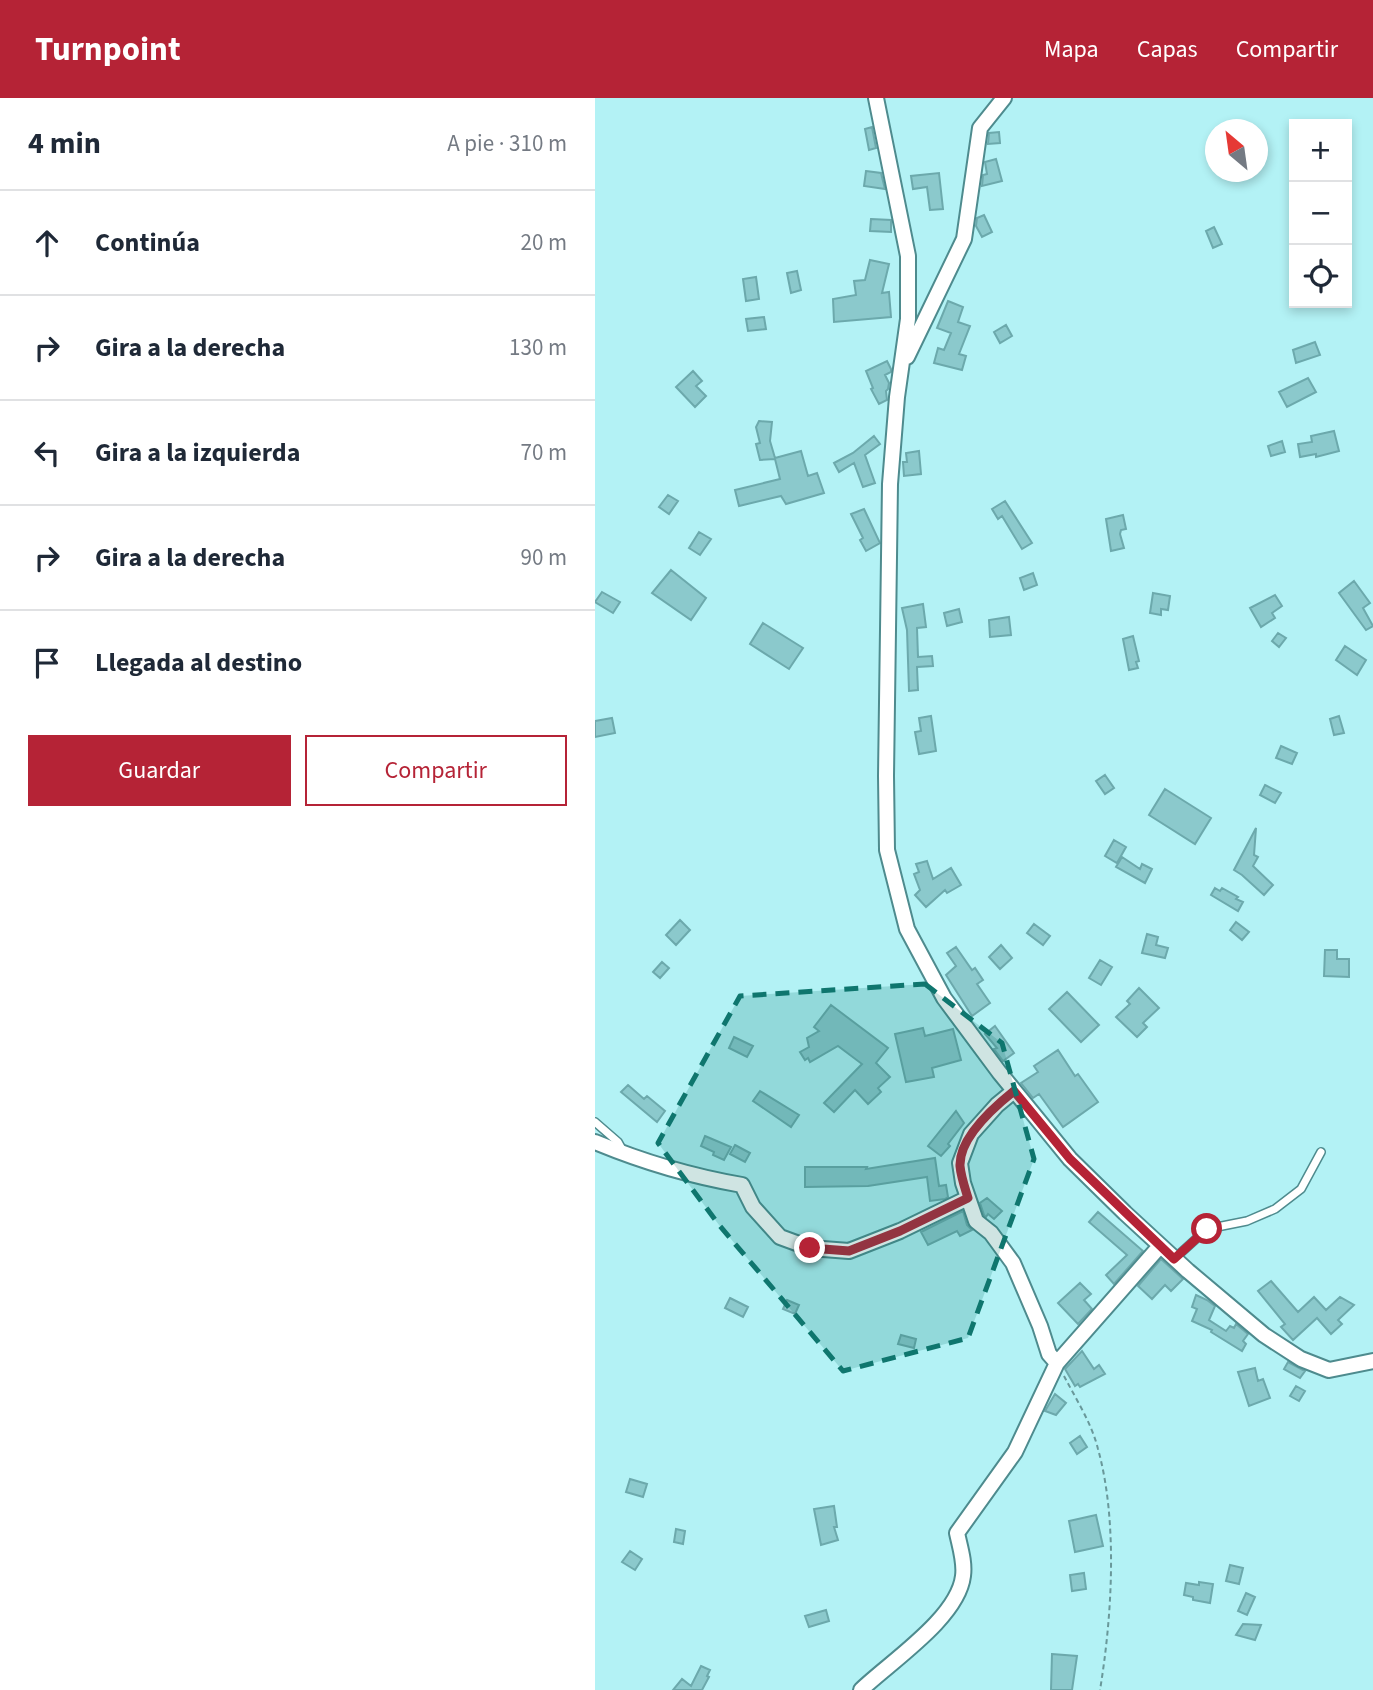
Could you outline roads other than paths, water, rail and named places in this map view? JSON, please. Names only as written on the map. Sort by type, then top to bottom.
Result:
[{"type":"street","points":[[876,98],[908,256],[908,318],[890,484],[887,850],[907,929],[944,998],[1014,1091],[1070,1159],[1174,1259],[1264,1335],[1301,1359],[1329,1370],[1373,1361]]},
{"type":"street","points":[[901,371],[964,239],[981,128],[1004,98]]},
{"type":"street","points":[[1014,1091],[997,1105],[971,1134],[960,1163],[968,1198],[977,1221],[991,1233],[1013,1263],[1049,1354],[1057,1363]]},
{"type":"street","points":[[595,1142],[696,1177],[741,1185],[753,1207],[780,1237],[810,1248],[849,1251],[900,1231],[968,1198]]},
{"type":"street","points":[[861,1690],[928,1629],[958,1594],[963,1578],[963,1562],[957,1533],[1015,1452],[1057,1363],[1160,1245]]},
{"type":"lane","points":[[595,1122],[618,1142],[625,1154]]},
{"type":"lane","points":[[1174,1259],[1207,1229],[1247,1221],[1275,1209],[1301,1189],[1321,1152]]}]
